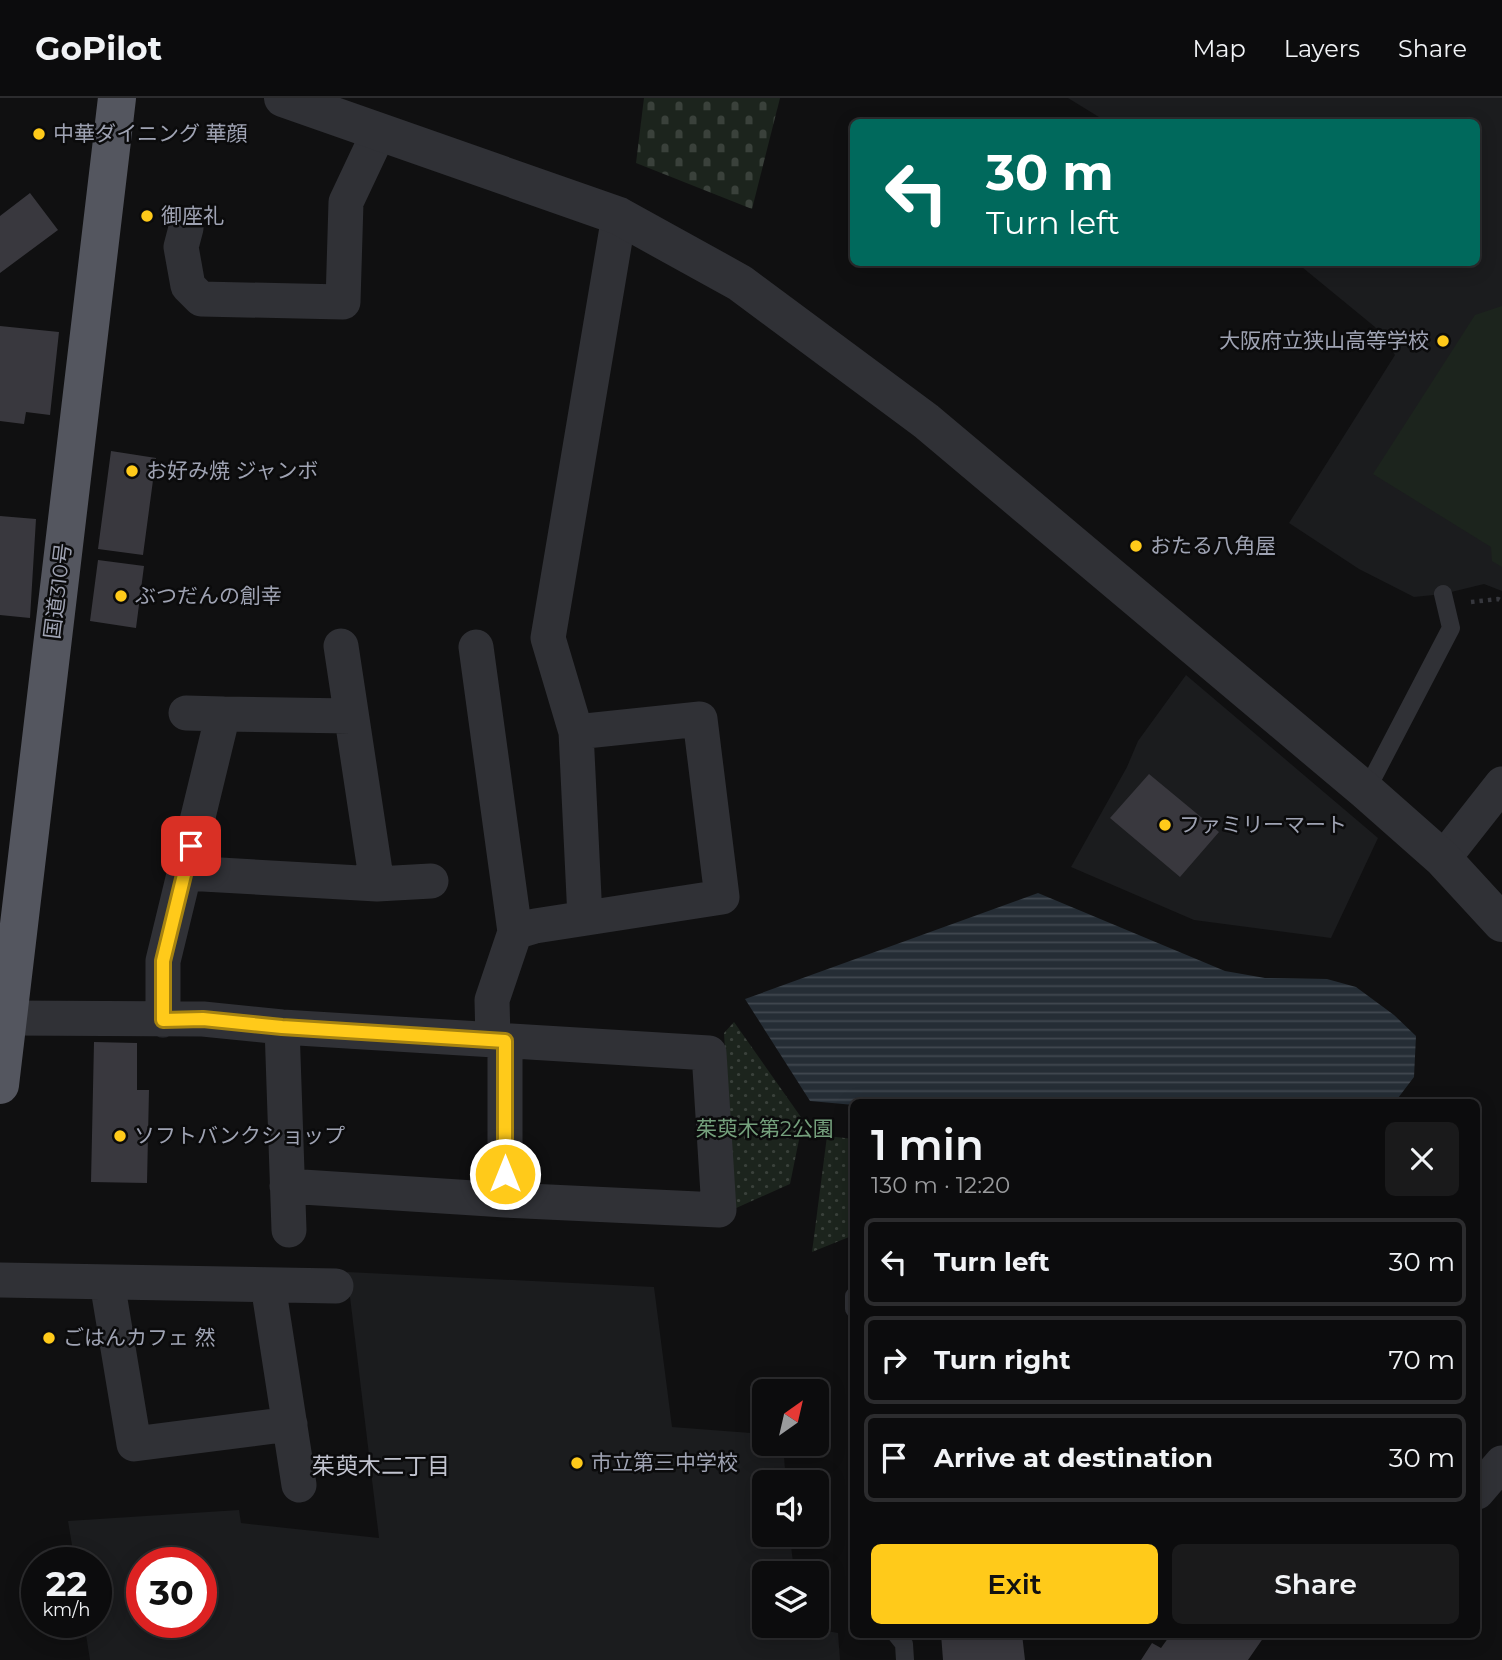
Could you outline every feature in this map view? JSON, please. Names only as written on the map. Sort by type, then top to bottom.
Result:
[{"type":"highway","name":"国道310号","points":[[0,1085],[117,98]]},
{"type":"street","points":[[283,98],[619,216],[740,283],[926,421],[1366,790],[1443,859],[1502,923]]},
{"type":"street","points":[[186,228],[181,247],[188,286],[201,299],[343,302],[346,202],[379,132]]},
{"type":"street","points":[[584,918],[576,732],[548,638],[619,216]]},
{"type":"street","points":[[341,646],[377,884]]},
{"type":"street","points":[[476,647],[515,932],[492,1000],[499,1040],[505,1200]]},
{"type":"street","points":[[186,713],[351,716]]},
{"type":"street","points":[[163,1020],[163,961],[223,713]]},
{"type":"street","points":[[515,932],[535,926],[722,897],[700,719],[576,732]]},
{"type":"street","points":[[1443,859],[1502,784]]},
{"type":"street","points":[[185,873],[377,884],[431,881]]},
{"type":"street","points":[[7,1018],[203,1019],[282,1027],[709,1053],[719,1210],[287,1186]]},
{"type":"street","points":[[282,1027],[289,1230]]},
{"type":"street","points":[[0,1280],[336,1286]]},
{"type":"street","points":[[107,1282],[134,1444],[290,1424]]},
{"type":"street","points":[[268,1285],[299,1485]]},
{"type":"street","points":[[1480,1489],[1502,1463]]},
{"type":"lane","points":[[1366,790],[1451,628],[1443,594]]},
{"type":"lane","points":[[899,1638],[904,1644],[905,1660]]},
{"type":"shaded area","name":"大阪府立狭山高等学校","points":[[1068,98],[1502,98],[1502,591],[1484,584],[1443,594],[1414,597],[1359,569],[1289,523],[1395,355],[1375,327],[1301,266],[1480,266],[1480,119],[1102,119]]},
{"type":"shaded area","points":[[1186,675],[1378,838],[1331,938],[1194,920],[1071,867],[1127,767],[1138,741]]},
{"type":"shaded area","points":[[1038,893],[1225,971],[1265,978],[1327,979],[1356,987],[1394,1015],[1416,1036],[1414,1077],[1397,1099],[850,1099],[850,1105],[810,1101],[745,999]]},
{"type":"shaded area","name":"市立第三中学校","points":[[347,1272],[654,1287],[672,1427],[752,1433],[752,1456],[784,1456],[785,1470],[752,1470],[752,1547],[791,1547],[793,1561],[752,1561],[752,1638],[829,1638],[829,1631],[838,1633],[840,1660],[90,1660],[87,1638],[112,1638],[112,1547],[72,1547],[68,1521],[239,1510],[241,1523],[379,1538]]},
{"type":"green space","points":[[644,98],[780,98],[752,209],[636,163]]},
{"type":"green space","points":[[1502,306],[1502,567],[1492,561],[1491,547],[1373,474],[1475,315]]},
{"type":"green space","name":"茱萸木第2公園","points":[[734,1022],[803,1120],[790,1184],[734,1209],[724,1033]]},
{"type":"green space","points":[[827,1136],[850,1139],[850,1237],[812,1252]]},
{"type":"building","points":[[30,193],[58,230],[0,273],[0,216]]},
{"type":"building","points":[[0,326],[59,332],[50,415],[26,412],[24,424],[0,421]]},
{"type":"building","points":[[111,451],[156,458],[143,555],[98,549]]},
{"type":"building","points":[[0,516],[36,519],[30,618],[0,615]]},
{"type":"building","points":[[98,560],[144,566],[136,628],[90,621]]},
{"type":"building","name":"ファミリーマート","points":[[1149,774],[1219,832],[1180,877],[1110,818]]},
{"type":"building","name":"ソフトバンクショップ","points":[[94,1042],[137,1043],[137,1090],[149,1090],[147,1183],[91,1182]]},
{"type":"building","points":[[941,1638],[1022,1638],[1025,1660],[943,1660]]},
{"type":"building","points":[[1168,1638],[1263,1638],[1248,1660],[1141,1660],[1152,1643],[1161,1648]]},
{"type":"place","name":"中華ダイニング 華顔","points":[[39,134]]},
{"type":"place","name":"御座礼","points":[[147,216]]},
{"type":"place","name":"大阪府立狭山高等学校","points":[[1443,341]]},
{"type":"place","name":"お好み焼 ジャンボ","points":[[132,471]]},
{"type":"place","name":"おたる八角屋","points":[[1136,546]]},
{"type":"place","name":"ぶつだんの創幸","points":[[121,596]]},
{"type":"place","name":"ファミリーマート","points":[[1165,825]]},
{"type":"place","name":"ソフトバンクショップ","points":[[120,1136]]},
{"type":"place","name":"ごはんカフェ 然","points":[[49,1338]]},
{"type":"place","name":"市立第三中学校","points":[[577,1463]]},
{"type":"district","name":"茱萸木二丁目","points":[[381,1466]]},
{"type":"route","points":[[191,846],[163,961],[163,1020],[203,1019],[282,1027],[505,1041],[505,1174]]}]
